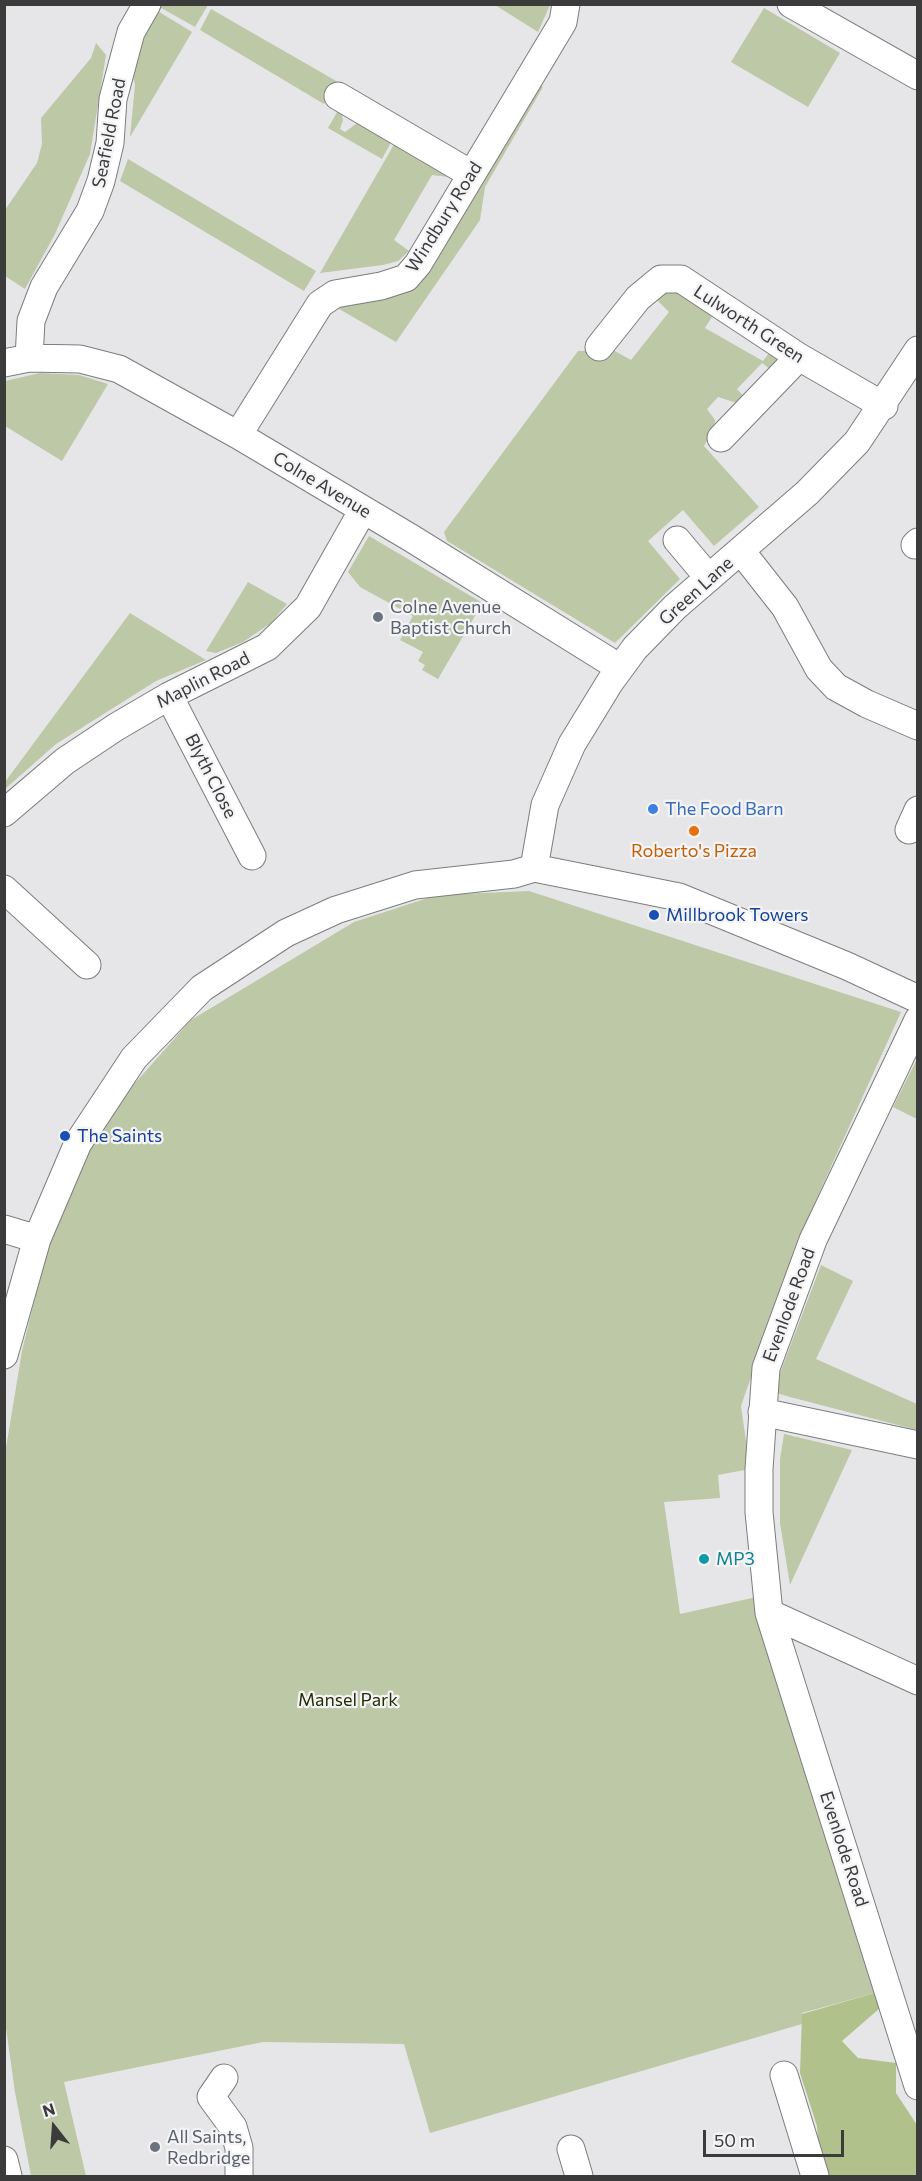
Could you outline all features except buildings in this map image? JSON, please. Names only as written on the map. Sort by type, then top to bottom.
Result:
[{"type":"street","name":"Seafield Road","points":[[17,361],[45,287],[90,211],[101,181],[110,143],[113,99],[131,32],[147,4]]},
{"type":"street","name":"Windbury Road","points":[[238,435],[320,304],[335,294],[381,286],[406,278],[418,264],[563,22],[566,4]]},
{"type":"street","points":[[808,9],[918,76]]},
{"type":"street","points":[[346,109],[471,174]]},
{"type":"street","name":"Lulworth Green","points":[[599,347],[638,298],[661,279],[681,279],[799,357],[884,406]]},
{"type":"street","name":"Green Lane","points":[[534,868],[545,806],[572,744],[620,668],[635,648],[675,607],[807,493],[857,442],[884,406],[918,350]]},
{"type":"street","points":[[721,438],[799,357]]},
{"type":"street","name":"Colne Avenue","points":[[17,361],[80,358],[119,369],[238,435],[620,668]]},
{"type":"street","name":"Maplin Road","points":[[4,813],[66,761],[116,727],[169,696],[267,647],[308,607],[363,510]]},
{"type":"street","points":[[677,540],[709,578]]},
{"type":"street","points":[[741,551],[785,607],[819,669],[836,687],[867,705],[918,726]]},
{"type":"street","name":"Blyth Close","points":[[169,696],[252,856]]},
{"type":"street","points":[[4,1355],[37,1239],[78,1143],[134,1058],[202,988],[286,933],[336,910],[415,885],[514,874],[534,868],[679,897],[847,966],[918,999]]},
{"type":"street","points":[[4,889],[87,965]]},
{"type":"street","name":"Evenlode Road","points":[[918,1020],[813,1240],[766,1368],[762,1412],[759,1512],[769,1613],[906,2006],[918,2085]]},
{"type":"street","points":[[4,1229],[37,1239]]},
{"type":"street","points":[[762,1412],[918,1445]]},
{"type":"street","points":[[769,1613],[918,1681]]},
{"type":"street","points":[[784,2075],[815,2176]]},
{"type":"street","points":[[209,2092],[233,2127],[238,2148],[239,2176]]},
{"type":"street","points":[[571,2150],[579,2176]]},
{"type":"street","points":[[4,2160],[8,2176]]},
{"type":"green space","points":[[156,5],[208,5],[195,27]]},
{"type":"green space","points":[[495,5],[550,5],[538,32]]},
{"type":"green space","points":[[151,7],[192,32],[130,137],[135,85],[130,64]]},
{"type":"green space","points":[[764,8],[840,53],[808,107],[731,62]]},
{"type":"green space","points":[[211,9],[338,82],[324,104],[200,30]]},
{"type":"green space","points":[[96,43],[106,55],[90,154],[55,234],[25,289],[5,276],[5,210],[37,163],[42,144],[41,118],[91,58]]},
{"type":"green space","points":[[535,82],[543,87],[485,187],[480,220],[396,342],[334,306],[388,292]]},
{"type":"green space","points":[[340,107],[343,120],[340,129],[345,132],[360,121],[394,137],[382,159],[328,128]]},
{"type":"green space","points":[[396,141],[439,167],[449,177],[432,175],[394,240],[409,251],[398,261],[383,265],[320,273]]},
{"type":"green space","points":[[128,159],[316,271],[304,291],[120,181]]},
{"type":"green space","points":[[670,287],[713,315],[705,328],[763,361],[772,349],[777,356],[779,364],[774,372],[762,363],[737,389],[747,400],[737,403],[718,397],[707,409],[715,420],[714,430],[704,446],[759,507],[714,546],[683,510],[648,541],[680,579],[615,643],[447,541],[444,532],[578,351],[613,350],[631,360],[669,312],[652,295]]},
{"type":"green space","points":[[40,373],[79,375],[108,384],[62,461],[5,426],[5,381]]},
{"type":"green space","points":[[369,536],[491,608],[488,613],[479,609],[438,679],[422,670],[425,665],[418,661],[423,652],[400,640],[413,616],[360,587],[348,572]]},
{"type":"green space","points":[[248,582],[287,604],[271,623],[243,642],[216,653],[206,651]]},
{"type":"green space","points":[[130,613],[206,660],[156,681],[56,744],[5,789],[5,782]]},
{"type":"green space","name":"Mansel Park","points":[[529,891],[901,1012],[801,1233],[741,1406],[750,1469],[718,1475],[720,1498],[664,1502],[680,1614],[761,1596],[764,1627],[875,1993],[802,2013],[802,2024],[430,2133],[404,2044],[263,2042],[64,2082],[86,2176],[31,2176],[15,2092],[4,2014],[5,1454],[22,1351],[44,1261],[89,1135],[191,1020],[354,922],[437,895]]},
{"type":"green space","points":[[917,1059],[917,1119],[893,1107]]},
{"type":"green space","points":[[821,1265],[853,1281],[816,1359],[917,1404],[917,1430],[790,1397],[777,1393],[774,1389]]},
{"type":"green space","points":[[784,1434],[852,1450],[790,1585],[780,1523],[780,1459]]},
{"type":"green space","points":[[875,1993],[880,2008],[842,2041],[858,2058],[896,2063],[896,2093],[917,2125],[917,2176],[823,2176],[820,2170],[817,2126],[800,2073],[802,2014]]},
{"type":"place","name":"Colne Avenue Baptist Church","points":[[378,617]]},
{"type":"place","name":"The Food Barn","points":[[653,809]]},
{"type":"place","name":"Roberto's Pizza","points":[[694,831]]},
{"type":"place","name":"Millbrook Towers","points":[[654,915]]},
{"type":"place","name":"The Saints","points":[[65,1136]]},
{"type":"place","name":"MP3","points":[[704,1559]]},
{"type":"place","name":"All Saints, Redbridge","points":[[155,2147]]}]
